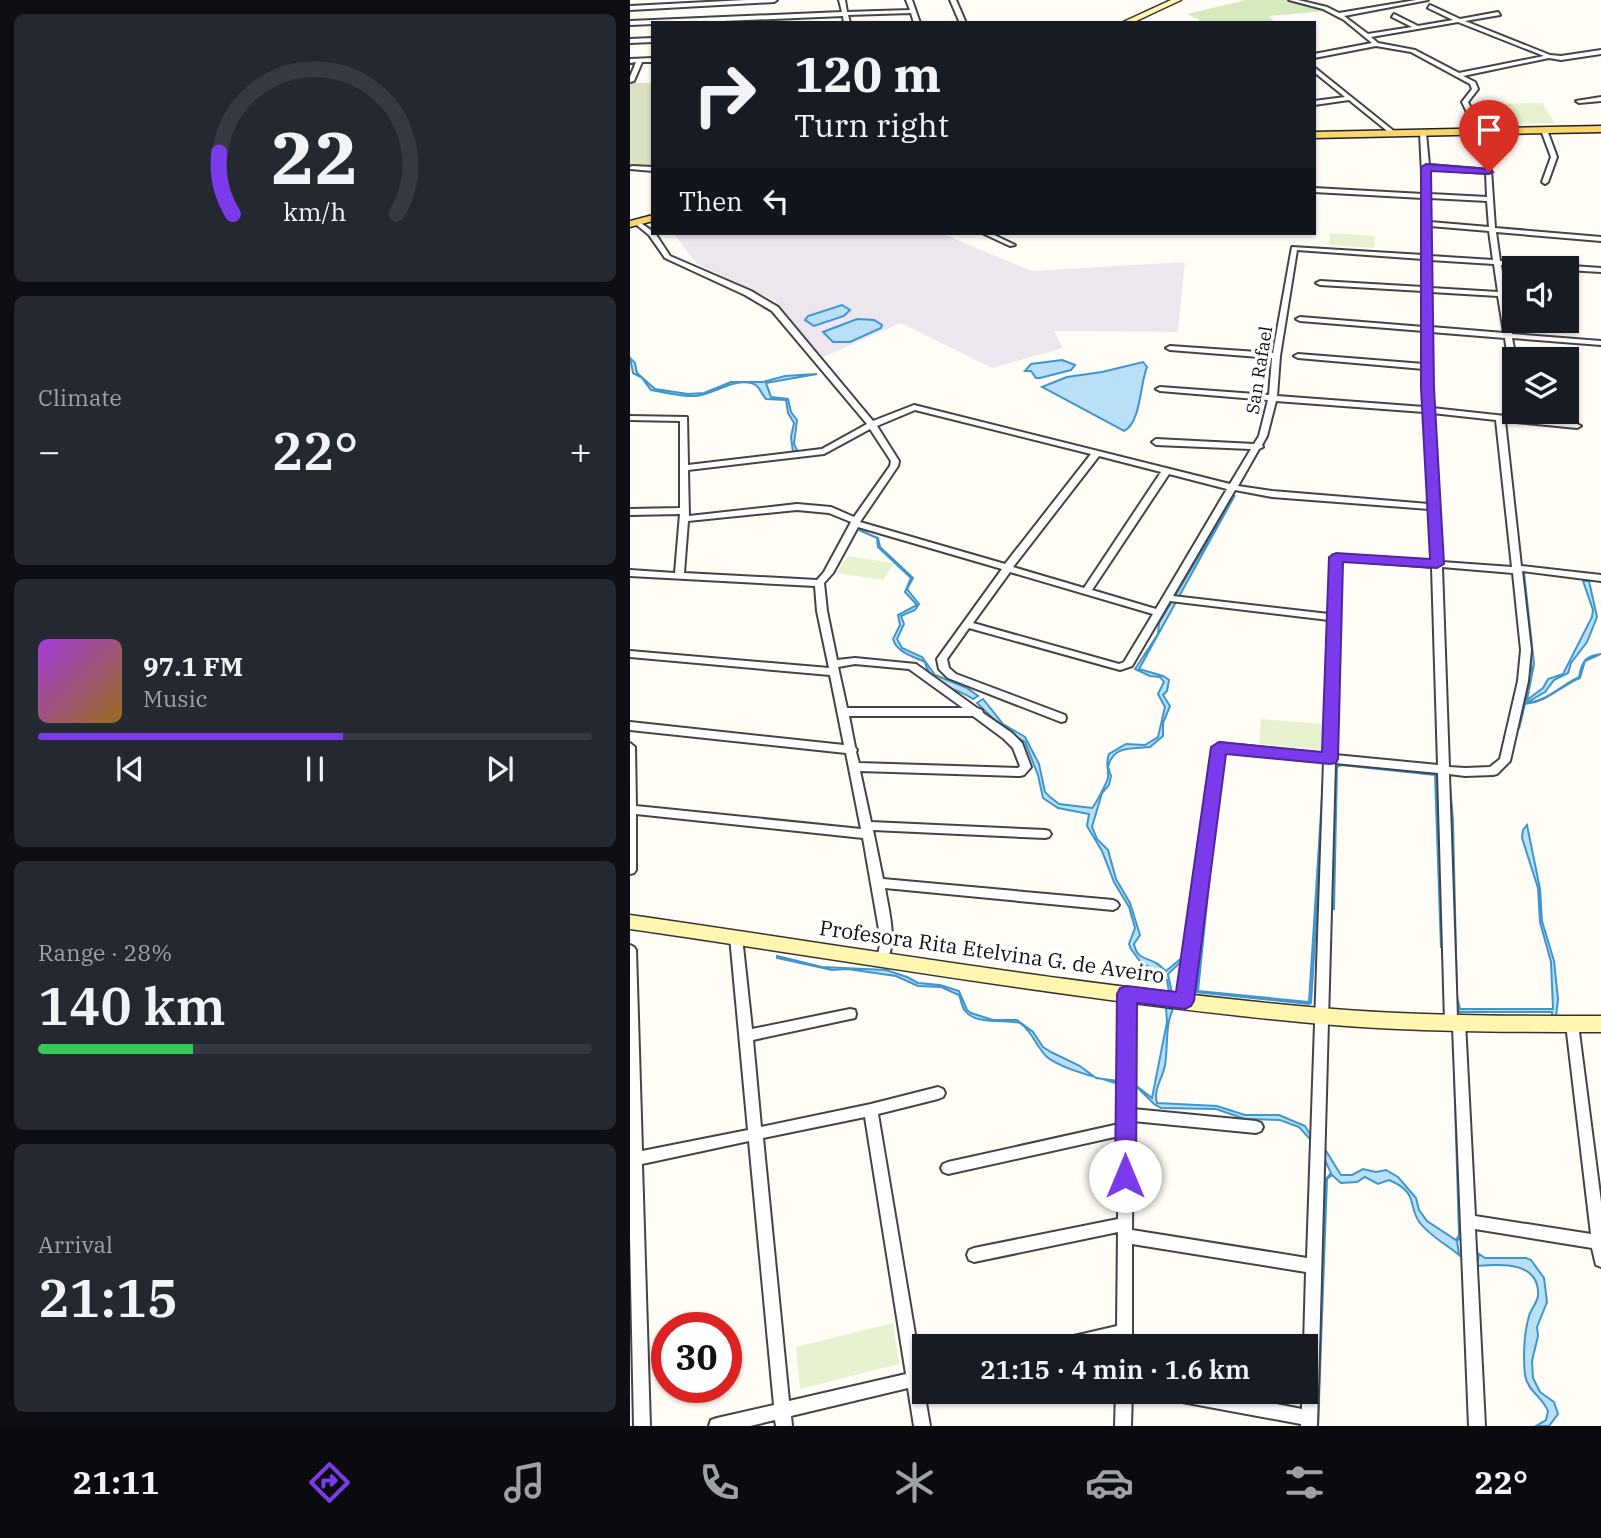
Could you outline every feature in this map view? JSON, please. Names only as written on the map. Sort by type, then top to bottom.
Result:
[{"type":"main road","points":[[1316,135],[1601,129]]},
{"type":"main road","points":[[633,223],[651,218]]},
{"type":"street","points":[[648,0],[652,7]]},
{"type":"street","points":[[630,8],[774,0]]},
{"type":"street","points":[[842,0],[847,21]]},
{"type":"street","points":[[909,0],[916,21]]},
{"type":"street","points":[[953,0],[962,21]]},
{"type":"street","points":[[1130,21],[1177,0]]},
{"type":"street","points":[[1292,0],[1319,6],[1339,15],[1376,44]]},
{"type":"street","points":[[1339,15],[1425,0]]},
{"type":"street","points":[[759,1],[766,20]]},
{"type":"street","points":[[670,6],[671,21]]},
{"type":"street","points":[[1430,6],[1549,56],[1561,58],[1601,52]]},
{"type":"street","points":[[718,21],[912,11]]},
{"type":"street","points":[[1367,36],[1498,14]]},
{"type":"street","points":[[1394,16],[1416,27]]},
{"type":"street","points":[[630,23],[651,22]]},
{"type":"street","points":[[630,41],[651,40]]},
{"type":"street","points":[[1316,56],[1376,44],[1404,48],[1475,85],[1465,102],[1479,131]]},
{"type":"street","points":[[1587,54],[1601,60]]},
{"type":"street","points":[[1458,75],[1549,56]]},
{"type":"street","points":[[631,81],[640,60]]},
{"type":"street","points":[[630,61],[651,60]]},
{"type":"street","points":[[1316,70],[1393,133]]},
{"type":"street","points":[[1316,80],[1327,78]]},
{"type":"street","points":[[1316,103],[1351,98]]},
{"type":"street","points":[[1579,101],[1601,99]]},
{"type":"street","points":[[1544,130],[1554,157],[1545,182]]},
{"type":"street","points":[[1423,133],[1426,167],[1427,367],[1432,507],[1437,564],[1455,1022],[1468,1221],[1477,1426]]},
{"type":"street","points":[[1320,283],[1502,294],[1492,229],[1488,171],[1426,167]]},
{"type":"street","points":[[632,168],[651,169]]},
{"type":"street","points":[[1316,190],[1490,199]]},
{"type":"street","points":[[633,223],[651,233]]},
{"type":"street","points":[[1426,224],[1601,239]]},
{"type":"street","points":[[653,235],[667,257],[768,303],[872,425],[895,461],[855,522],[828,573],[819,583]]},
{"type":"street","points":[[990,235],[1012,245]]},
{"type":"street","name":"San Rafael","points":[[968,625],[1120,667],[1128,664],[1231,487],[1259,447],[1273,398],[1276,356],[1294,248],[1426,256]]},
{"type":"street","points":[[1426,256],[1601,270]]},
{"type":"street","points":[[1300,319],[1601,342]]},
{"type":"street","points":[[1507,335],[1509,347]]},
{"type":"street","points":[[1170,348],[1276,356]]},
{"type":"street","points":[[1298,356],[1427,367]]},
{"type":"street","points":[[1160,389],[1500,417],[1526,650],[1523,681],[1505,761],[1501,766],[1484,772],[1219,747],[1175,1000]]},
{"type":"street","points":[[685,468],[824,451],[906,409],[919,407],[1231,487],[1272,494],[1432,507]]},
{"type":"street","points":[[630,418],[684,419],[684,515],[679,576]]},
{"type":"street","points":[[1567,424],[1577,426]]},
{"type":"street","points":[[1156,442],[1259,447]]},
{"type":"street","points":[[1061,718],[947,673],[941,664],[1009,566],[1096,454]]},
{"type":"street","points":[[1086,591],[1165,472]]},
{"type":"street","points":[[630,512],[684,515],[797,507],[831,510],[855,522],[1159,612]]},
{"type":"street","points":[[1226,1404],[1309,1422],[1336,557],[1517,569],[1601,578]]},
{"type":"street","points":[[630,573],[819,583]]},
{"type":"street","points":[[819,583],[877,883],[887,942],[883,958]]},
{"type":"street","points":[[1167,598],[1334,618]]},
{"type":"street","points":[[630,654],[834,668],[855,661],[907,664],[973,708],[1018,746],[1026,767],[1024,771],[856,766]]},
{"type":"street","points":[[845,712],[973,708],[991,691]]},
{"type":"street","points":[[630,726],[852,751]]},
{"type":"street","points":[[630,747],[630,870]]},
{"type":"street","points":[[630,809],[866,830],[1045,834]]},
{"type":"street","points":[[877,883],[1113,905]]},
{"type":"street","name":"Profesora Rita Etelvina G. de Aveiro","points":[[630,922],[1127,994],[1323,1016],[1455,1022],[1601,1024]]},
{"type":"street","points":[[736,937],[783,1418]]},
{"type":"street","points":[[630,950],[635,1287],[642,1426]]},
{"type":"street","points":[[1124,1334],[1127,994]]},
{"type":"street","points":[[745,1036],[850,1014]]},
{"type":"street","points":[[1572,1024],[1601,1260]]},
{"type":"street","points":[[633,1159],[871,1110],[938,1093]]},
{"type":"street","points":[[871,1110],[912,1339]]},
{"type":"street","points":[[948,1168],[1125,1121],[1256,1127]]},
{"type":"street","points":[[1468,1221],[1599,1242]]},
{"type":"street","points":[[974,1255],[1125,1230],[1314,1266]]},
{"type":"street","points":[[717,1426],[783,1418],[912,1380]]},
{"type":"street","points":[[921,1404],[922,1426]]},
{"type":"street","points":[[1122,1426],[1123,1404]]},
{"type":"shaded area","points":[[675,235],[945,235],[1032,271],[1185,262],[1178,332],[1054,331],[1063,348],[992,368],[901,323],[823,357],[773,300],[697,264]]},
{"type":"green space","points":[[1246,0],[1289,0],[1327,11],[1269,16],[1273,20],[1270,21],[1198,21],[1200,20],[1187,14]]},
{"type":"green space","points":[[630,83],[651,83],[651,168],[630,167]]},
{"type":"green space","points":[[1542,103],[1555,123],[1482,124],[1471,104]]},
{"type":"green space","points":[[1330,233],[1375,236],[1374,248],[1329,245]]},
{"type":"green space","points":[[848,556],[894,563],[883,580],[837,573]]},
{"type":"green space","points":[[1261,719],[1323,724],[1322,750],[1259,744]]},
{"type":"green space","points":[[893,1323],[899,1364],[800,1389],[796,1347]]},
{"type":"water","points":[[842,305],[850,310],[844,316],[814,326],[805,320],[808,316]]},
{"type":"water","points":[[857,319],[874,320],[882,325],[881,328],[850,342],[833,342],[823,332]]},
{"type":"water","points":[[630,358],[635,363],[637,373],[655,389],[688,394],[704,393],[731,382],[744,382],[696,396],[651,390],[642,378],[633,373]]},
{"type":"water","points":[[1062,360],[1075,365],[1071,370],[1040,378],[1036,378],[1031,371],[1025,371],[1031,364]]},
{"type":"water","points":[[1143,362],[1147,367],[1137,411],[1130,427],[1124,431],[1042,387],[1067,377]]},
{"type":"water","points":[[817,374],[766,383],[771,397],[788,399],[791,412],[797,420],[794,444],[798,452],[822,448],[862,427],[828,447],[815,451],[732,462],[793,452],[791,437],[794,423],[788,413],[786,400],[766,399],[756,385],[744,382]]},
{"type":"water","points":[[1235,495],[1139,669],[1169,680],[1167,691],[1163,695],[1170,706],[1163,723],[1163,736],[1150,747],[1124,750],[1114,755],[1108,767],[1111,776],[1109,785],[1102,793],[1092,827],[1097,839],[1108,850],[1116,879],[1130,903],[1140,935],[1134,944],[1137,952],[1166,971],[1183,957],[1211,755],[1185,958],[1168,974],[1172,993],[1169,992],[1167,980],[1159,971],[1142,964],[1131,949],[1129,944],[1135,928],[1129,907],[1087,826],[1089,814],[1058,808],[1043,798],[1038,775],[1025,742],[1005,730],[977,703],[983,699],[1003,724],[1025,737],[1039,764],[1045,792],[1049,796],[1059,804],[1092,808],[1107,779],[1109,754],[1126,744],[1145,745],[1158,737],[1165,707],[1158,694],[1164,682],[1160,677],[1135,669],[1158,634],[1159,623]]},
{"type":"water","points":[[859,530],[878,538],[880,547],[913,578],[907,589],[919,604],[915,610],[901,616],[904,624],[897,639],[902,648],[922,657],[935,675],[967,688],[978,696],[973,699],[938,682],[928,671],[925,662],[906,654],[895,644],[893,639],[900,625],[898,615],[917,605],[905,592],[911,578],[878,547],[877,538]]},
{"type":"water","points":[[1524,572],[1534,664],[1527,700],[1543,688],[1548,679],[1563,674],[1592,617],[1593,610],[1583,581],[1589,581],[1597,617],[1587,642],[1571,663],[1568,673],[1554,680],[1545,692],[1526,703],[1547,696],[1579,677],[1585,663],[1580,678],[1547,697],[1533,703],[1525,704],[1519,729],[1532,674],[1522,573]]},
{"type":"water","points":[[1222,756],[1198,991],[1309,1002],[1324,765],[1309,1004],[1196,992]]},
{"type":"water","points":[[1340,764],[1436,774],[1441,948],[1435,775],[1341,765],[1337,767],[1334,909],[1330,909],[1334,776],[1336,765]]},
{"type":"water","points":[[1449,775],[1453,820],[1457,997],[1460,1009],[1553,1009],[1551,962],[1540,922],[1538,888],[1522,838],[1527,825],[1540,889],[1542,921],[1554,961],[1558,999],[1556,1017],[1552,1017],[1552,1012],[1459,1012],[1455,997]]},
{"type":"water","points":[[777,956],[822,967],[886,970],[918,983],[940,985],[959,991],[971,1013],[993,1020],[1017,1020],[1033,1032],[1043,1047],[1080,1066],[1094,1077],[1062,1066],[1047,1057],[1020,1023],[983,1020],[970,1015],[964,1009],[959,995],[941,987],[918,986],[896,976],[847,969],[832,970]]},
{"type":"water","points":[[1166,1008],[1173,1009],[1168,1029],[1165,1065],[1156,1093],[1157,1103],[1217,1106],[1245,1115],[1279,1115],[1305,1126],[1310,1139],[1299,1127],[1280,1120],[1245,1119],[1216,1109],[1161,1108],[1154,1104],[1134,1084],[1152,1098],[1167,1022]]},
{"type":"water","points":[[1453,1033],[1461,1237],[1457,1241],[1459,1255],[1424,1228],[1416,1217],[1409,1195],[1399,1185],[1389,1180],[1378,1184],[1365,1177],[1357,1182],[1341,1183],[1332,1175],[1327,1179],[1318,1426],[1326,1179],[1331,1173],[1323,1156],[1323,1146],[1341,1175],[1352,1175],[1363,1169],[1376,1172],[1386,1170],[1398,1177],[1416,1198],[1419,1210],[1427,1221],[1456,1240],[1459,1235]]},
{"type":"water","points":[[1479,1254],[1485,1258],[1526,1258],[1531,1260],[1544,1278],[1547,1302],[1537,1327],[1538,1336],[1532,1361],[1533,1378],[1540,1392],[1554,1402],[1558,1414],[1549,1426],[1536,1426],[1546,1420],[1548,1411],[1526,1380],[1524,1368],[1526,1330],[1538,1296],[1537,1285],[1533,1276],[1517,1267],[1477,1266]]},
{"type":"route","points":[[1125,1176],[1127,994],[1185,1001],[1219,747],[1330,759],[1336,557],[1437,564],[1427,388],[1426,167],[1489,172]]}]
